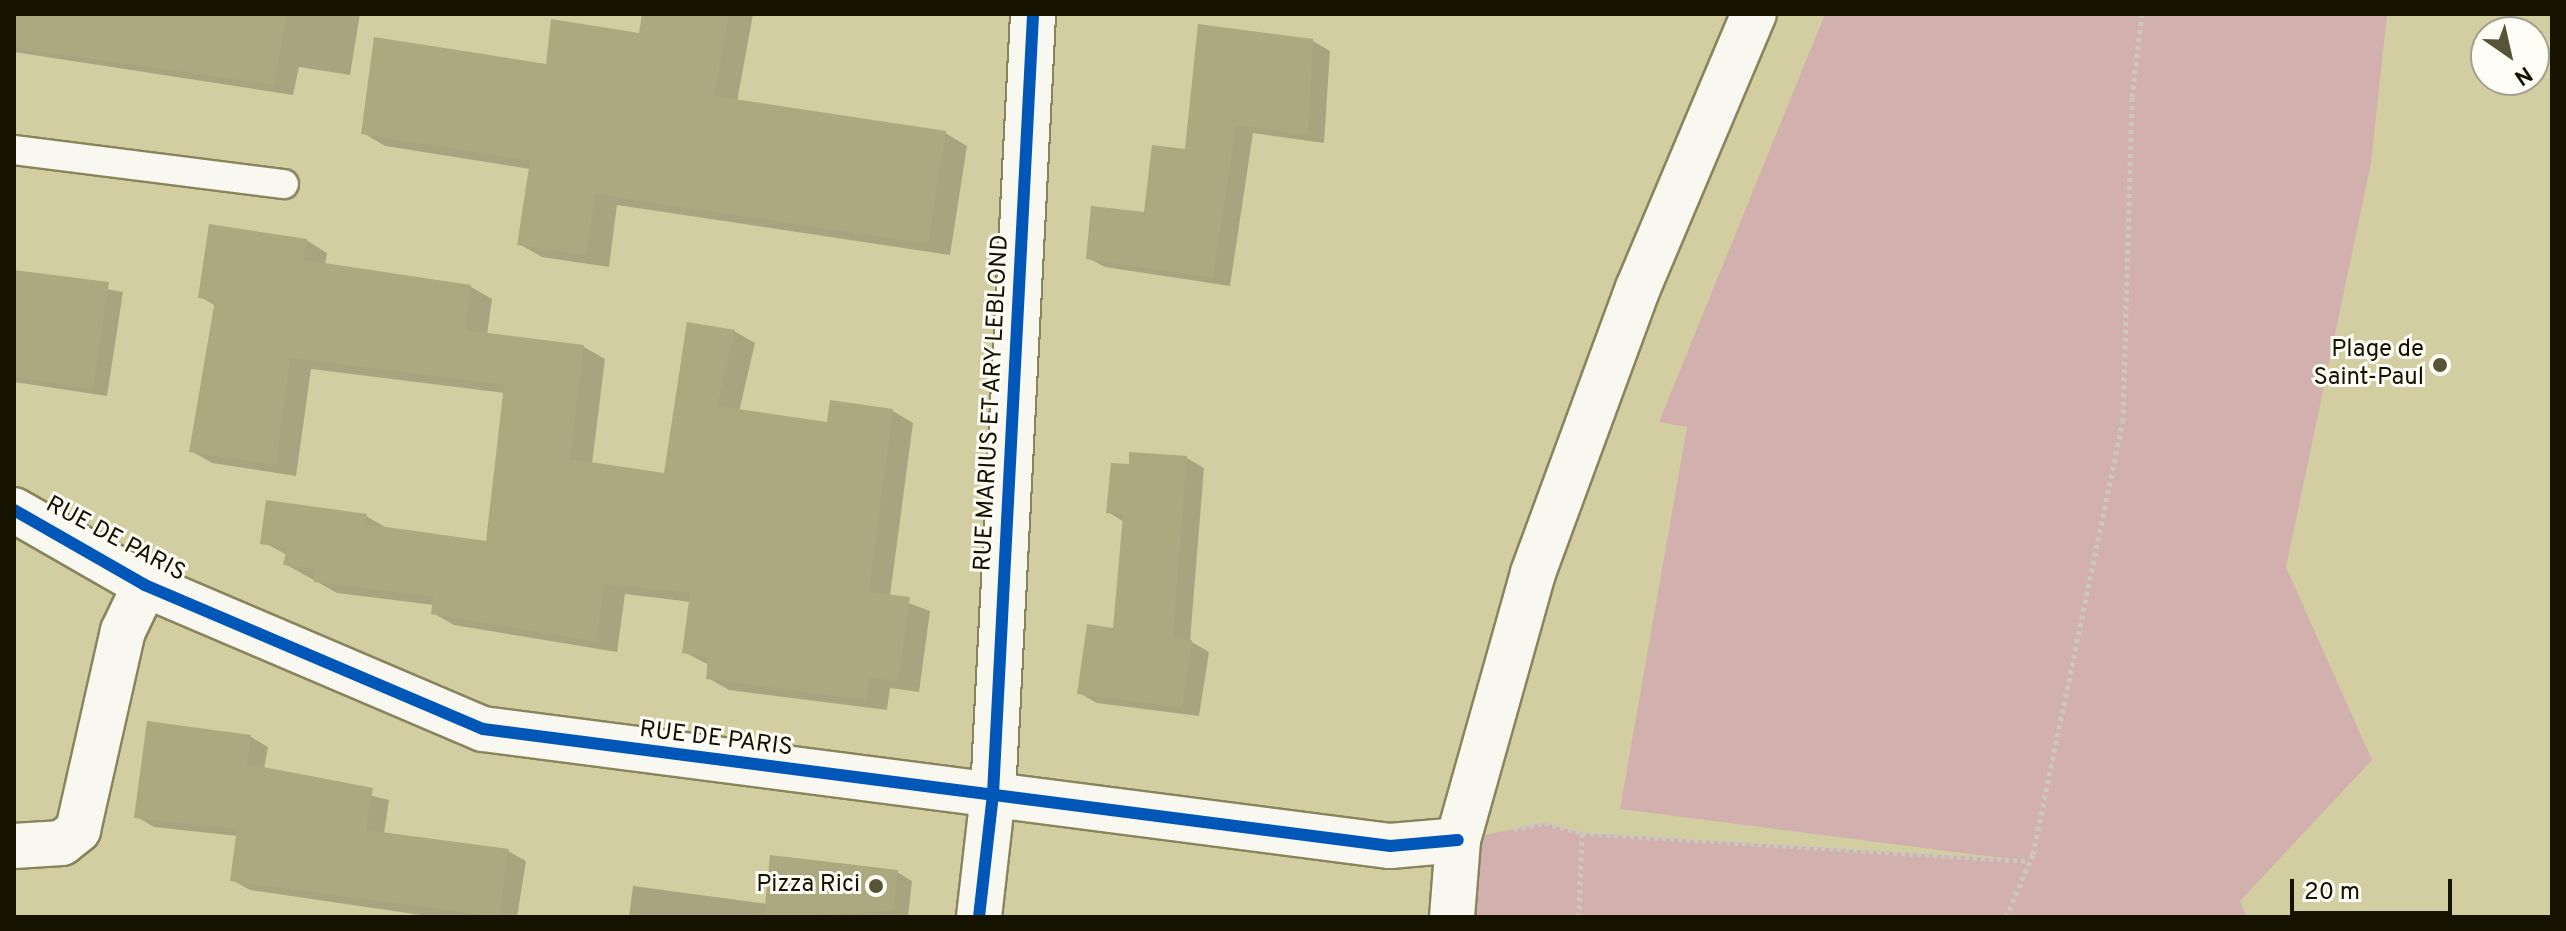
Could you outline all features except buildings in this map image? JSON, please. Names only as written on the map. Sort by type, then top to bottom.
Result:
[{"type":"street","name":"RUE MARIUS ET ARY LEBLOND","points":[[979,917],[993,794],[1033,14]]},
{"type":"street","points":[[1452,917],[1458,840],[1533,573],[1638,288],[1754,14]]},
{"type":"street","name":"RUE DE PARIS","points":[[14,510],[145,585],[483,729],[1390,846],[1458,840]]},
{"type":"street","points":[[14,846],[62,843],[78,830],[123,631],[145,585]]},
{"type":"lane","points":[[14,150],[284,184]]},
{"type":"path","points":[[2006,917],[2033,854],[2123,421],[2132,97],[2142,14]]},
{"type":"path","points":[[1545,823],[1582,833],[2027,861]]},
{"type":"path","points":[[1579,917],[1582,833]]},
{"type":"shaded area","points":[[1825,14],[2387,14],[2371,163],[2286,567],[2372,760],[2240,901],[2247,917],[1452,917],[1458,840],[1545,823],[1582,833],[2009,859],[1620,809],[1687,427],[1659,422]]},
{"type":"cycle path","points":[[979,917],[993,794],[1033,14]]},
{"type":"cycle path","points":[[14,510],[145,585],[483,729],[1390,846],[1458,840]]},
{"type":"place","name":"Plage de Saint-Paul","points":[[2440,365]]},
{"type":"place","name":"Pizza Rici","points":[[876,886]]}]
